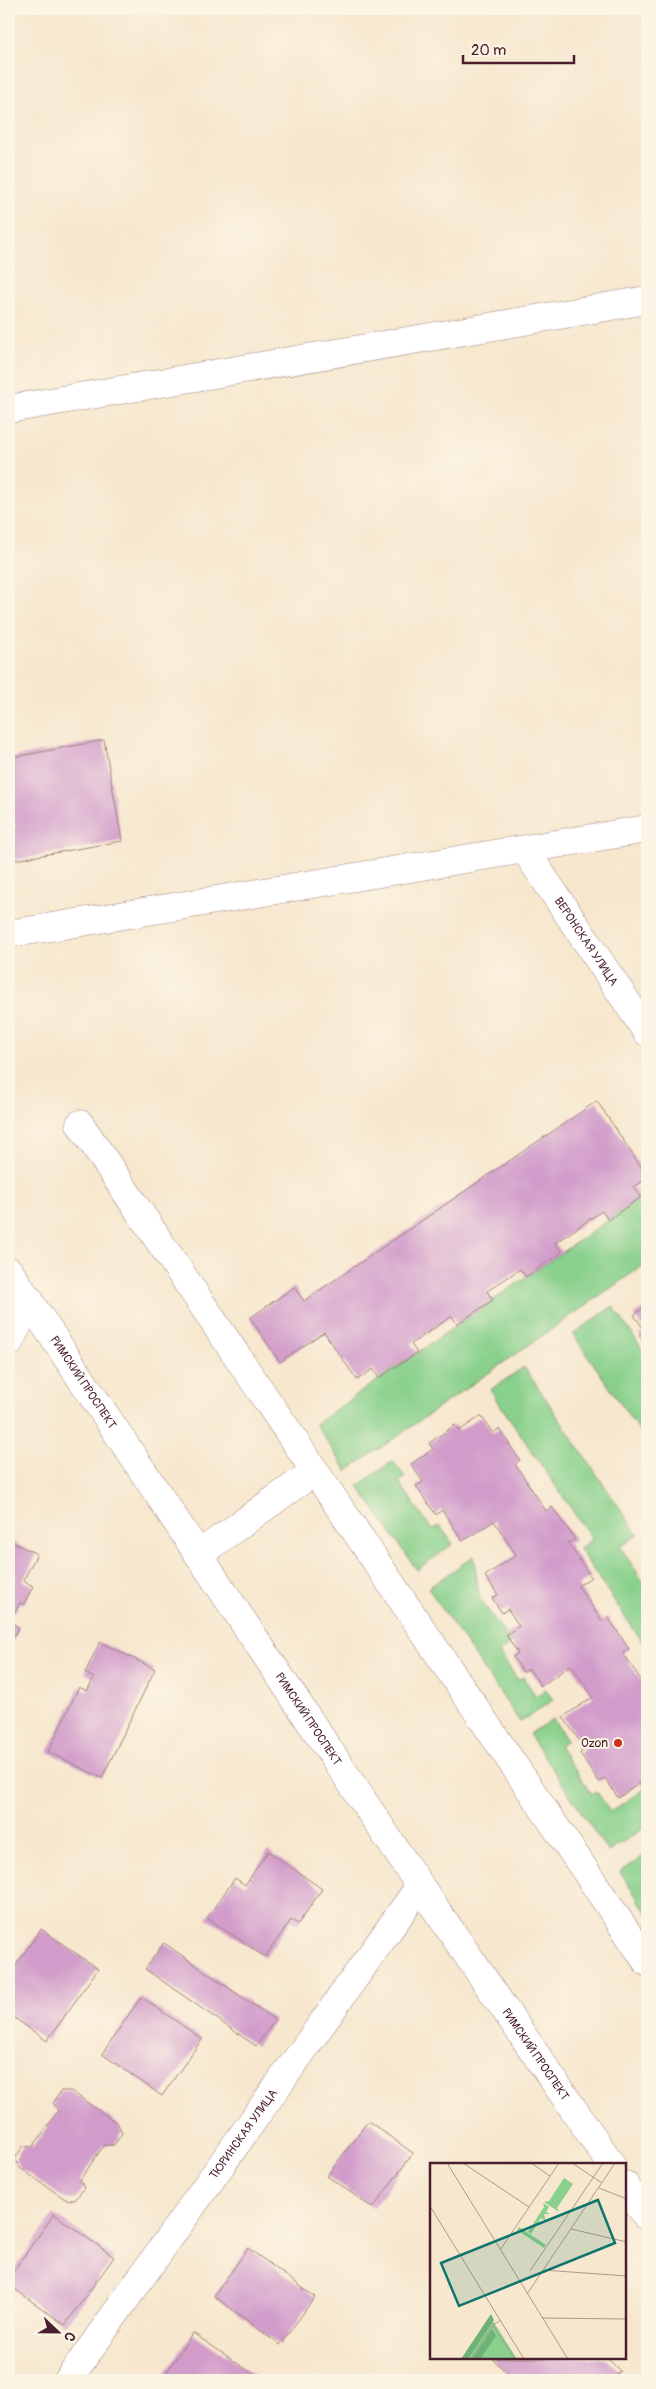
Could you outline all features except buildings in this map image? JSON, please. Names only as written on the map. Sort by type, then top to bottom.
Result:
[{"type":"street","points":[[9,410],[647,300]]},
{"type":"street","points":[[9,934],[647,829]]},
{"type":"street","name":"ВЕРОНСКАЯ УЛИЦА","points":[[524,850],[647,1032]]},
{"type":"street","points":[[80,1124],[647,1962]]},
{"type":"street","name":"РИМСКИЙ ПРОСПЕКТ","points":[[9,1271],[420,1886],[610,2163]]},
{"type":"street","points":[[9,1343],[30,1300]]},
{"type":"street","points":[[199,1554],[315,1471]]},
{"type":"street","name":"ТЮРИНСКАЯ УЛИЦА","points":[[68,2380],[420,1886]]},
{"type":"street","points":[[626,2186],[647,2217]]},
{"type":"green space","points":[[647,1193],[647,1263],[347,1471],[315,1424]]},
{"type":"green space","points":[[613,1306],[647,1356],[647,1442],[573,1334]]},
{"type":"green space","points":[[524,1367],[638,1535],[620,1547],[647,1587],[647,1649],[579,1549],[592,1539],[490,1390]]},
{"type":"green space","points":[[393,1461],[405,1477],[399,1482],[432,1530],[440,1526],[453,1544],[417,1570],[358,1486]]},
{"type":"green space","points":[[474,1556],[479,1597],[511,1643],[499,1652],[518,1680],[523,1677],[536,1696],[546,1689],[553,1700],[520,1722],[428,1588]]},
{"type":"green space","points":[[553,1719],[567,1740],[559,1746],[592,1795],[597,1792],[610,1812],[647,1787],[647,1826],[608,1852],[529,1734]]},
{"type":"green space","points":[[647,1854],[647,1913],[620,1872]]},
{"type":"place","name":"Ozon","points":[[618,1743]]}]
